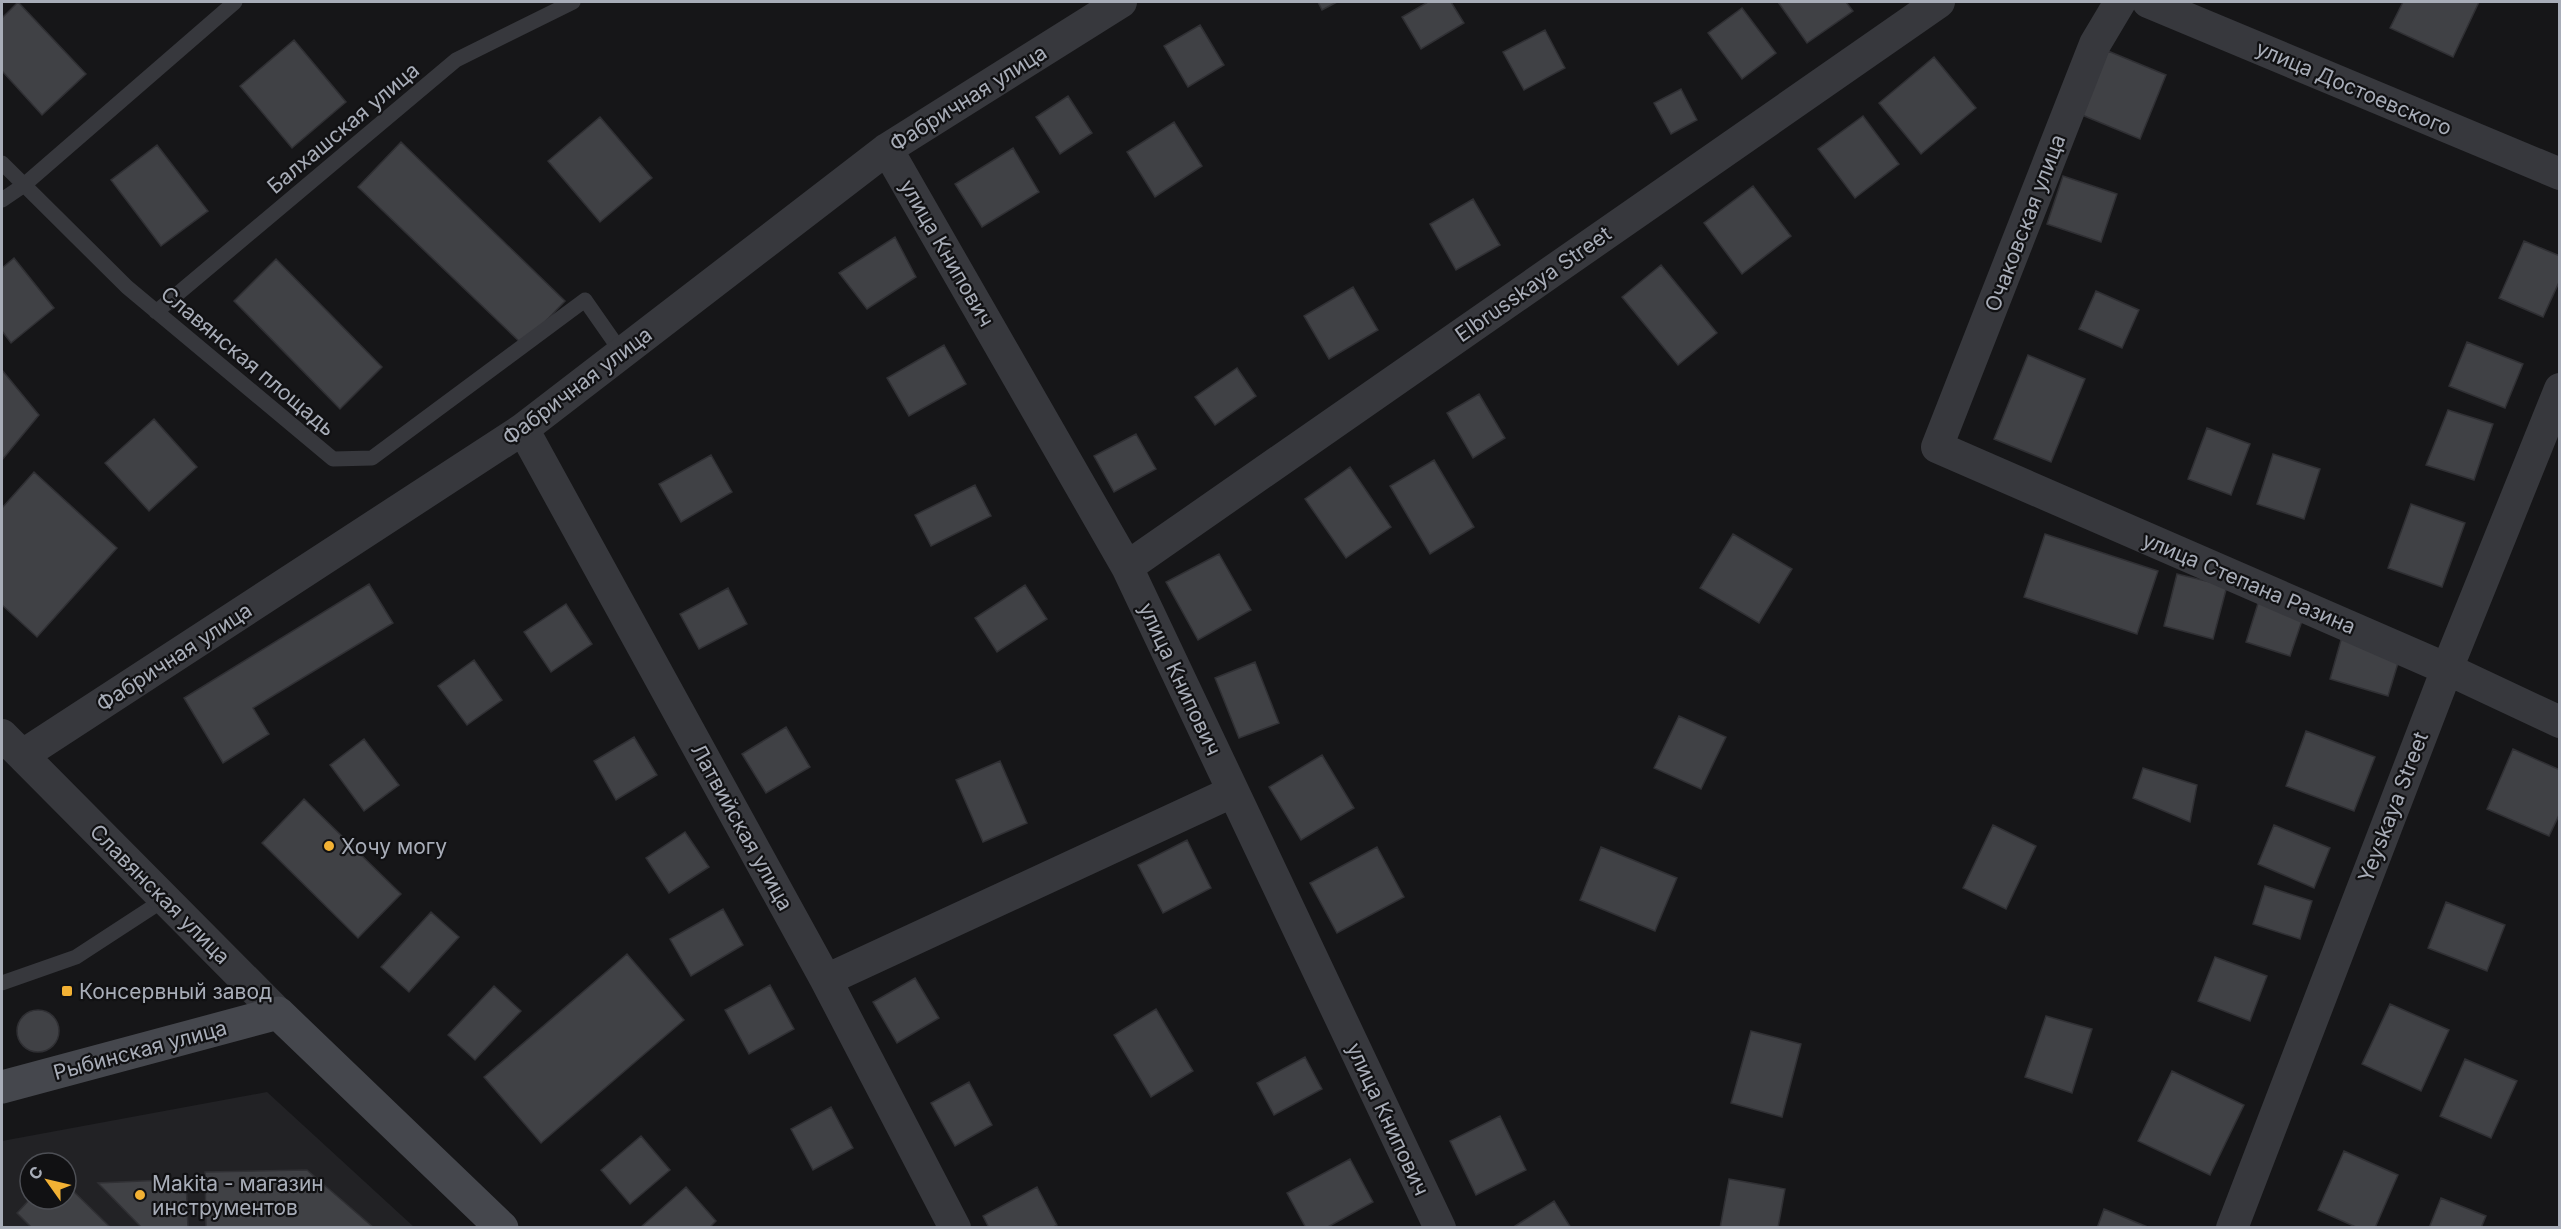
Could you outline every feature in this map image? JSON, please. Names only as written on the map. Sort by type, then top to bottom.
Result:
[{"type":"main road","name":"Рыбинская улица","points":[[2,1087],[278,1013]]},
{"type":"main road","name":"Славянская улица","points":[[278,1013],[502,1227]]},
{"type":"street","name":"Фабричная улица","points":[[12,745],[523,429],[886,148],[1121,2]]},
{"type":"street","name":"Elbrusskaya Street","points":[[1127,567],[1939,2]]},
{"type":"street","name":"Очаковская улица","points":[[1937,447],[2095,44],[2120,2]]},
{"type":"street","name":"улица Достоевского","points":[[2148,2],[2559,174]]},
{"type":"street","name":"улица Книпович","points":[[886,148],[1127,567],[1440,1227]]},
{"type":"street","name":"Yeyskaya Street","points":[[2232,1227],[2446,669],[2559,389]]},
{"type":"street","name":"Латвийская улица","points":[[523,429],[826,980],[955,1227]]},
{"type":"street","name":"улица Степана Разина","points":[[1937,447],[2446,669],[2559,722]]},
{"type":"street","name":"Славянская улица","points":[[12,745],[278,1013]]},
{"type":"street","points":[[826,980],[1232,792]]},
{"type":"lane","points":[[2,200],[24,185],[235,2]]},
{"type":"lane","name":"Балхашская улица","points":[[156,312],[456,60],[573,2]]},
{"type":"lane","name":"Славянская площадь","points":[[2,163],[127,287],[333,459],[372,458],[585,300],[622,353]]},
{"type":"lane","points":[[2,983],[76,957],[165,899]]},
{"type":"shaded area","points":[[267,1092],[414,1227],[2,1228],[2,1141]]},
{"type":"building","points":[[18,2],[86,74],[42,115],[2,71],[2,18]]},
{"type":"building","points":[[1318,2],[1337,2],[1322,10]]},
{"type":"building","points":[[1428,2],[1451,2],[1464,23],[1421,49],[1402,17]]},
{"type":"building","points":[[1778,2],[1846,2],[1853,11],[1807,43]]},
{"type":"building","points":[[2403,2],[2479,2],[2453,57],[2390,28]]},
{"type":"building","points":[[1742,8],[1776,53],[1742,79],[1708,33]]},
{"type":"building","points":[[1200,25],[1224,65],[1188,87],[1164,46]]},
{"type":"building","points":[[1545,30],[1565,68],[1524,90],[1503,52]]},
{"type":"building","points":[[294,40],[346,102],[292,148],[240,86]]},
{"type":"building","points":[[2108,51],[2166,75],[2140,139],[2082,115]]},
{"type":"building","points":[[1934,57],[1976,108],[1921,154],[1879,103]]},
{"type":"building","points":[[1681,89],[1697,120],[1671,134],[1654,103]]},
{"type":"building","points":[[1068,96],[1092,133],[1060,154],[1036,117]]},
{"type":"building","points":[[1863,116],[1899,164],[1855,198],[1818,149]]},
{"type":"building","points":[[600,117],[652,178],[600,222],[548,161]]},
{"type":"building","points":[[1174,122],[1202,166],[1155,197],[1127,152]]},
{"type":"building","points":[[401,142],[565,301],[523,345],[358,187]]},
{"type":"building","points":[[157,145],[208,211],[161,246],[111,180]]},
{"type":"building","points":[[1013,148],[1039,192],[982,227],[955,184]]},
{"type":"building","points":[[2063,176],[2117,194],[2101,242],[2047,224]]},
{"type":"building","points":[[1753,186],[1791,236],[1742,274],[1704,223]]},
{"type":"building","points":[[1473,199],[1500,245],[1456,270],[1430,224]]},
{"type":"building","points":[[895,237],[916,277],[867,309],[839,273]]},
{"type":"building","points":[[2524,241],[2560,256],[2560,280],[2543,317],[2499,298]]},
{"type":"building","points":[[14,258],[54,308],[11,343],[2,331],[2,268]]},
{"type":"building","points":[[276,259],[382,367],[340,409],[234,301]]},
{"type":"building","points":[[1661,265],[1717,333],[1678,365],[1622,297]]},
{"type":"building","points":[[1353,287],[1378,330],[1329,359],[1304,316]]},
{"type":"building","points":[[2096,291],[2139,310],[2122,348],[2079,329]]},
{"type":"building","points":[[2467,342],[2523,364],[2505,408],[2449,386]]},
{"type":"building","points":[[944,345],[966,384],[909,416],[887,378]]},
{"type":"building","points":[[2028,355],[2085,379],[2051,462],[1994,439]]},
{"type":"building","points":[[1237,368],[1256,396],[1215,425],[1195,397]]},
{"type":"building","points":[[2,370],[39,415],[2,460]]},
{"type":"building","points":[[1479,394],[1505,438],[1473,458],[1447,413]]},
{"type":"building","points":[[2448,410],[2493,424],[2474,480],[2426,465]]},
{"type":"building","points":[[154,419],[197,467],[149,511],[105,463]]},
{"type":"building","points":[[2207,428],[2250,444],[2231,495],[2188,479]]},
{"type":"building","points":[[1136,434],[1156,469],[1114,492],[1094,456]]},
{"type":"building","points":[[2273,454],[2320,469],[2304,519],[2257,504]]},
{"type":"building","points":[[711,455],[732,492],[681,522],[659,484]]},
{"type":"building","points":[[1434,460],[1474,527],[1430,554],[1390,486]]},
{"type":"building","points":[[1350,467],[1391,527],[1346,558],[1305,499]]},
{"type":"building","points":[[34,472],[117,548],[37,637],[2,605],[2,508]]},
{"type":"building","points":[[975,485],[991,516],[931,546],[915,515]]},
{"type":"building","points":[[2411,504],[2465,523],[2442,587],[2388,568]]},
{"type":"building","points":[[1733,534],[1792,569],[1759,623],[1700,588]]},
{"type":"building","points":[[2045,534],[2158,571],[2137,634],[2024,597]]},
{"type":"building","points":[[1219,554],[1251,610],[1198,640],[1166,582]]},
{"type":"building","points":[[2177,574],[2227,586],[2213,639],[2164,626]]},
{"type":"building","points":[[369,584],[393,623],[253,708],[269,734],[223,763],[184,698]]},
{"type":"building","points":[[1025,585],[1047,619],[997,652],[975,618]]},
{"type":"building","points":[[728,588],[747,624],[699,649],[680,614]]},
{"type":"building","points":[[2260,597],[2305,612],[2290,656],[2246,642]]},
{"type":"building","points":[[566,604],[592,644],[551,672],[524,632]]},
{"type":"building","points":[[2343,633],[2402,650],[2388,696],[2330,679]]},
{"type":"building","points":[[474,660],[502,700],[467,725],[438,686]]},
{"type":"building","points":[[1255,662],[1279,723],[1239,738],[1215,678]]},
{"type":"building","points":[[1679,716],[1726,737],[1701,789],[1654,768]]},
{"type":"building","points":[[786,727],[810,767],[766,793],[742,754]]},
{"type":"building","points":[[2306,731],[2375,757],[2354,811],[2286,786]]},
{"type":"building","points":[[634,737],[657,775],[616,800],[594,761]]},
{"type":"building","points":[[364,739],[399,785],[364,811],[330,765]]},
{"type":"building","points":[[2513,749],[2560,770],[2560,813],[2549,836],[2487,809]]},
{"type":"building","points":[[1322,755],[1354,808],[1301,840],[1269,787]]},
{"type":"building","points":[[1000,761],[1027,823],[983,842],[956,780]]},
{"type":"building","points":[[2143,768],[2197,785],[2190,822],[2133,798]]},
{"type":"building","points":[[304,799],[401,894],[358,938],[262,843]]},
{"type":"building","points":[[1993,825],[2036,846],[2006,909],[1963,888]]},
{"type":"building","points":[[2274,825],[2330,848],[2314,888],[2258,864]]},
{"type":"building","points":[[685,832],[709,867],[669,893],[646,858]]},
{"type":"building","points":[[1187,840],[1211,888],[1163,913],[1138,865]]},
{"type":"building","points":[[1377,847],[1404,897],[1337,933],[1310,883]]},
{"type":"building","points":[[1601,847],[1677,878],[1655,931],[1580,900]]},
{"type":"building","points":[[2265,886],[2312,901],[2300,939],[2253,924]]},
{"type":"building","points":[[2446,902],[2505,925],[2487,971],[2428,948]]},
{"type":"building","points":[[723,909],[743,945],[691,976],[670,939]]},
{"type":"building","points":[[431,912],[459,937],[409,992],[381,967]]},
{"type":"building","points":[[627,954],[684,1020],[541,1143],[484,1077]]},
{"type":"building","points":[[2215,957],[2267,976],[2250,1021],[2198,1001]]},
{"type":"building","points":[[915,978],[939,1018],[897,1043],[873,1002]]},
{"type":"building","points":[[770,985],[794,1029],[749,1054],[725,1010]]},
{"type":"building","points":[[494,986],[521,1011],[475,1060],[448,1035]]},
{"type":"building","points":[[2390,1004],[2449,1030],[2421,1091],[2362,1064]]},
{"type":"building","points":[[1156,1009],[1193,1071],[1151,1097],[1114,1035]]},
{"type":"building","points":[[38,1010],[46,1011],[53,1016],[58,1023],[58,1039],[53,1046],[46,1051],[38,1052],[30,1051],[23,1046],[18,1039],[17,1031],[18,1023],[23,1016],[30,1011]]},
{"type":"building","points":[[2046,1016],[2092,1029],[2072,1093],[2025,1077]]},
{"type":"building","points":[[1751,1031],[1801,1044],[1782,1117],[1731,1103]]},
{"type":"building","points":[[1305,1057],[1322,1089],[1274,1115],[1257,1083]]},
{"type":"building","points":[[2465,1059],[2517,1081],[2491,1138],[2440,1116]]},
{"type":"building","points":[[2172,1071],[2244,1105],[2210,1175],[2138,1141]]},
{"type":"building","points":[[969,1082],[992,1125],[955,1146],[931,1103]]},
{"type":"building","points":[[831,1107],[853,1148],[813,1170],[791,1129]]},
{"type":"building","points":[[1500,1116],[1526,1170],[1476,1195],[1450,1141]]},
{"type":"building","points":[[641,1136],[670,1170],[630,1204],[601,1170]]},
{"type":"building","points":[[2344,1151],[2398,1175],[2375,1228],[2358,1228],[2318,1210]]},
{"type":"building","points":[[1350,1159],[1373,1202],[1326,1228],[1306,1228],[1287,1193]]},
{"type":"building","points":[[307,1170],[374,1228],[206,1228],[205,1172]]},
{"type":"building","points":[[186,1179],[188,1228],[142,1228],[98,1183]]},
{"type":"building","points":[[1729,1179],[1785,1189],[1778,1228],[1720,1228]]},
{"type":"building","points":[[686,1187],[716,1221],[709,1228],[641,1227]]},
{"type":"building","points":[[1037,1187],[1057,1225],[1052,1228],[989,1228],[983,1216]]},
{"type":"building","points":[[78,1196],[111,1228],[32,1228],[17,1213],[19,1211],[78,1211]]},
{"type":"building","points":[[2441,1198],[2486,1216],[2481,1228],[2429,1228]]},
{"type":"building","points":[[1554,1201],[1571,1228],[1512,1228]]},
{"type":"building","points":[[2104,1209],[2150,1228],[2097,1228]]},
{"type":"place","name":"Хочу могу","points":[[329,846]]},
{"type":"place","name":"Консервный завод","points":[[67,991]]},
{"type":"place","name":"Makita - магазин инструментов","points":[[140,1195]]}]
